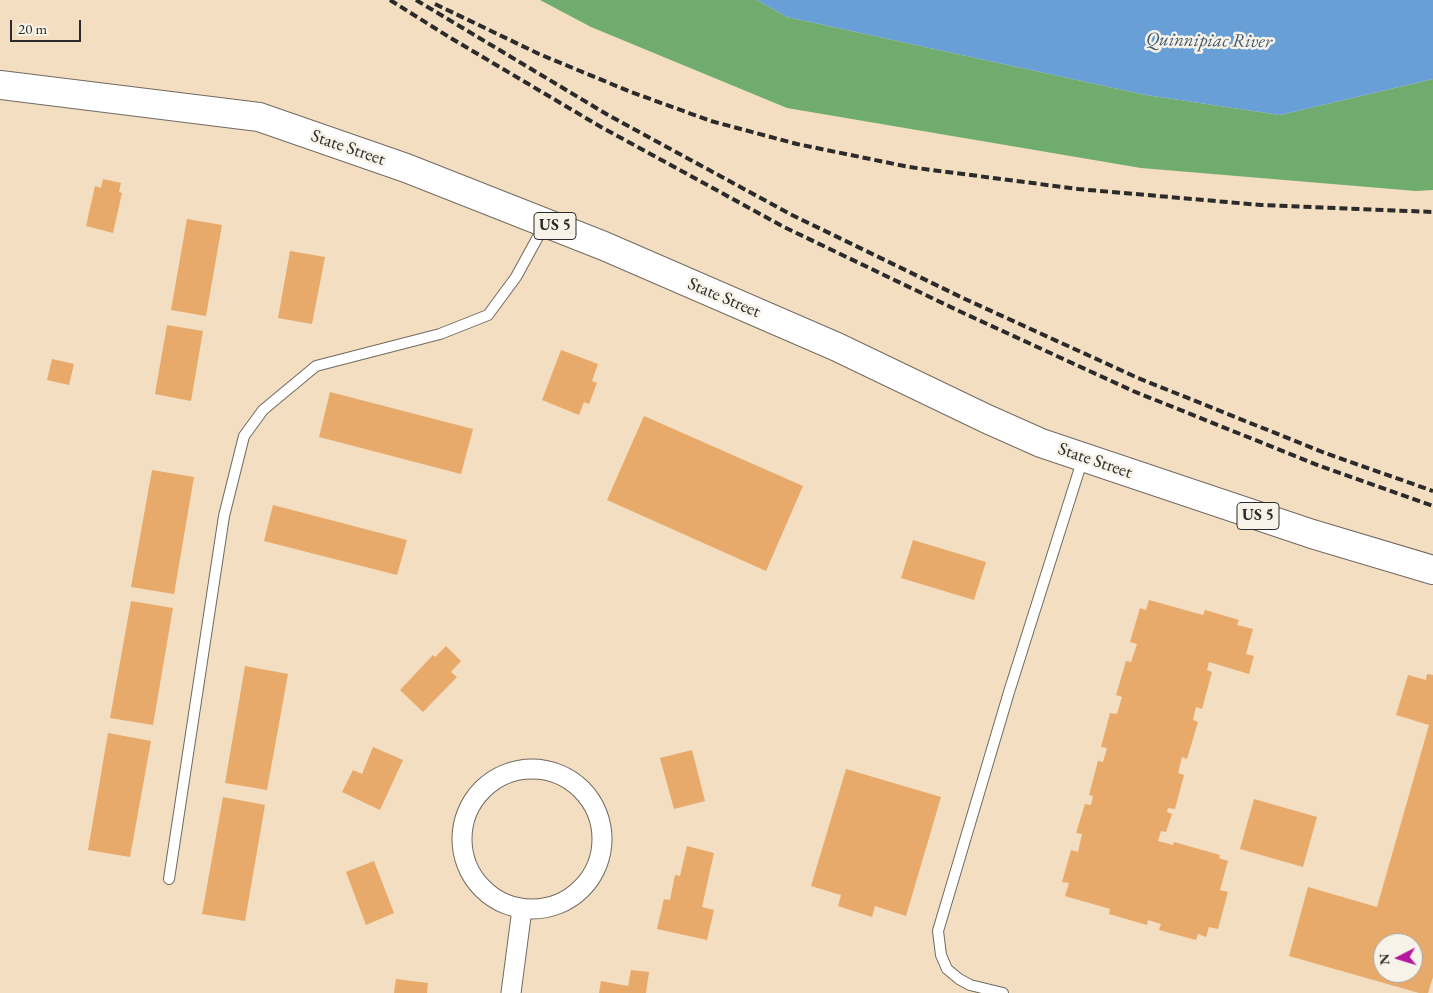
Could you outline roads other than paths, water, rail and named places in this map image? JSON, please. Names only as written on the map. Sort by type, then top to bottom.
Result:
[{"type":"main road","name":"State Street","points":[[0,85],[259,118],[406,168],[604,246],[837,346],[978,415],[1041,443],[1312,534],[1433,570]]},
{"type":"street","points":[[520,769],[542,769],[566,777],[585,792],[598,813],[603,837],[599,861],[587,883],[569,899],[546,908],[522,909],[500,902],[483,889],[469,871],[462,850],[462,828],[469,807],[482,789],[499,776],[520,769]]},
{"type":"street","points":[[511,993],[522,909]]},
{"type":"lane","points":[[169,879],[224,516],[244,436],[263,410],[316,366],[440,334],[488,315],[516,277],[546,223]]},
{"type":"lane","points":[[1003,993],[970,985],[947,969],[941,955],[938,931],[1008,692],[1083,458]]},
{"type":"water","name":"Quinnipiac River","points":[[757,0],[1433,0],[1433,79],[1280,115],[1146,95],[787,17]]},
{"type":"railway","points":[[390,0],[601,127],[784,227],[959,311],[1133,391],[1320,466],[1433,506]]},
{"type":"railway","points":[[416,0],[608,115],[790,214],[965,299],[1138,378],[1325,453],[1433,491]]},
{"type":"railway","points":[[435,4],[539,54],[631,92],[711,121],[797,144],[909,167],[1078,189],[1261,205],[1433,212]]}]
